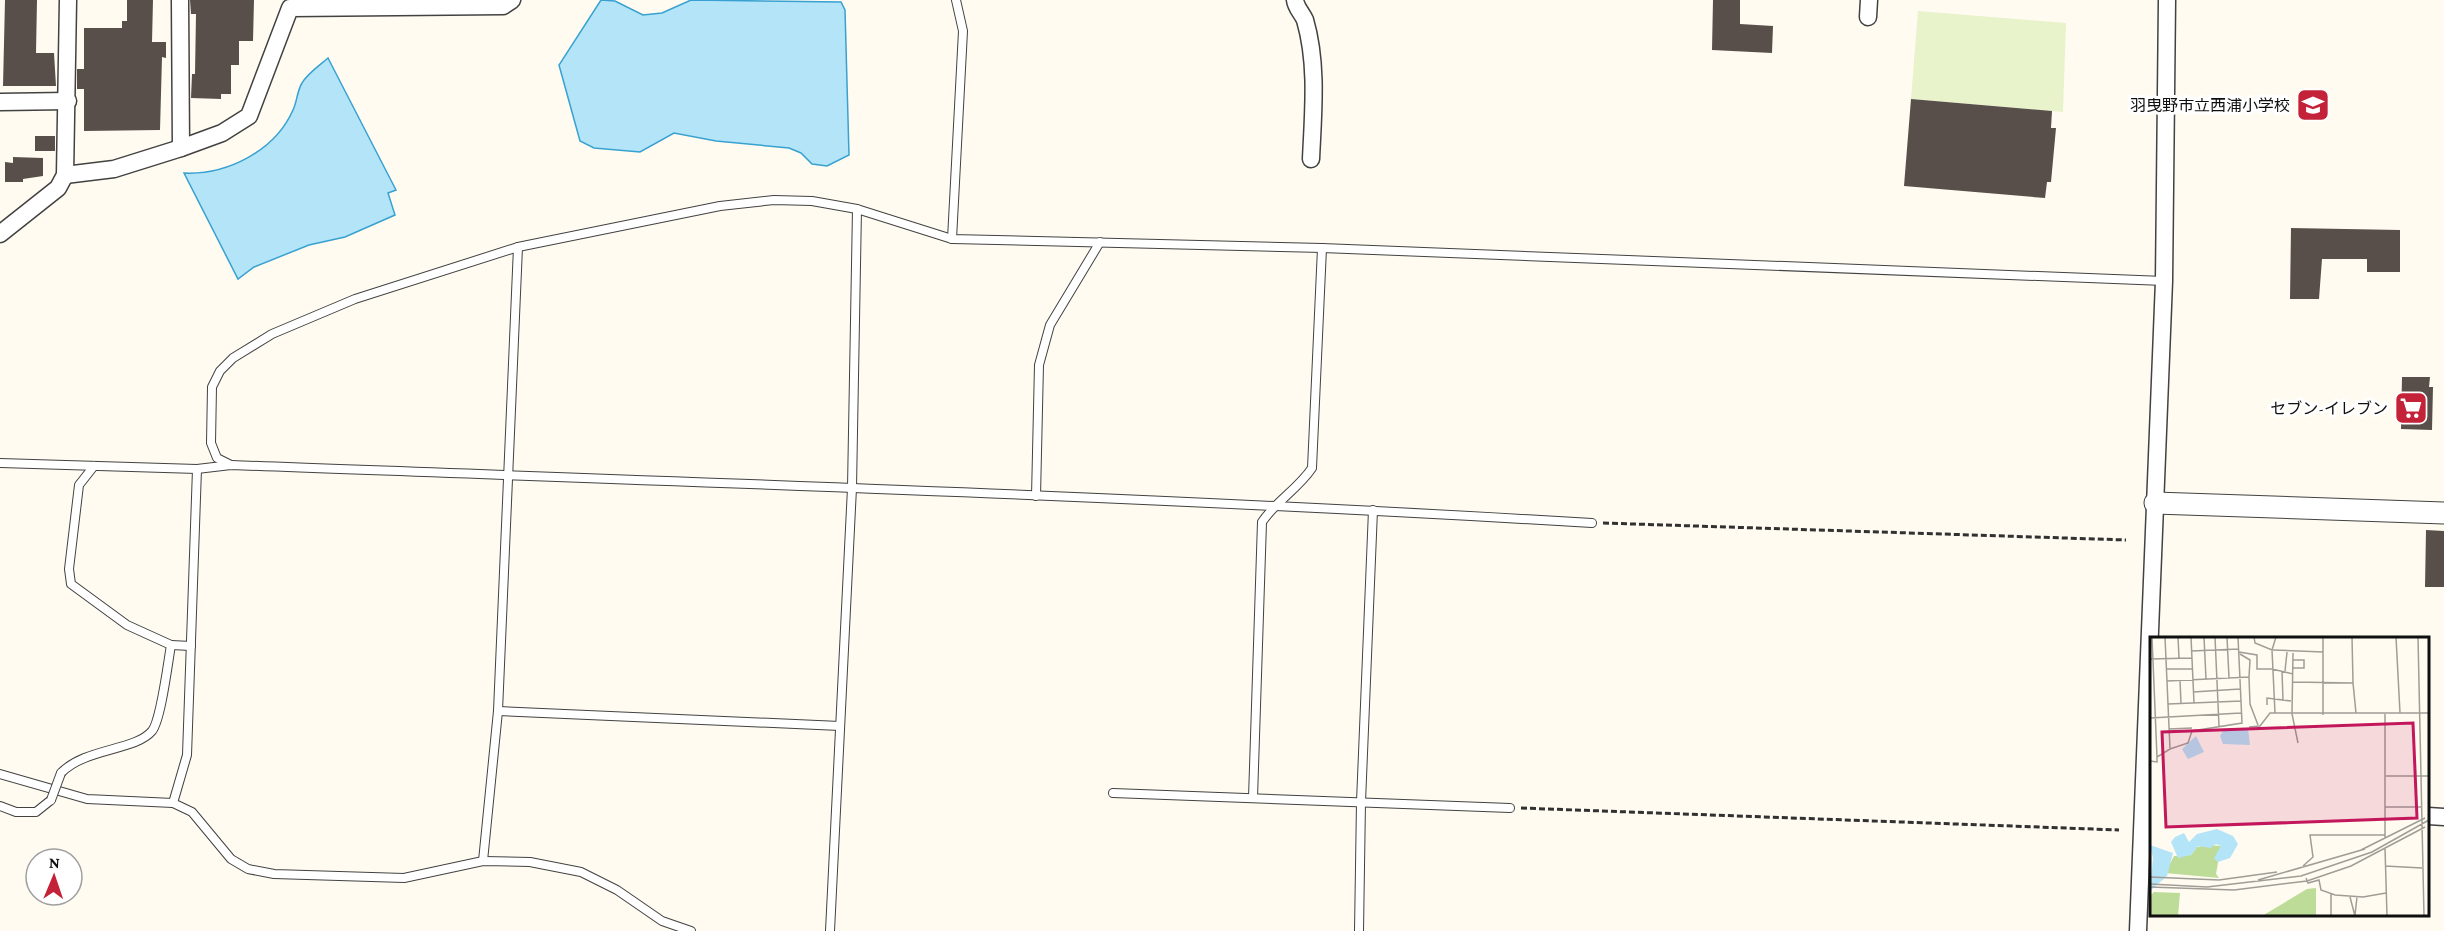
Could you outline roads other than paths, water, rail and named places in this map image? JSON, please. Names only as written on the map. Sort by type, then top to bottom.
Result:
[{"type":"street","points":[[0,234],[58,189],[65,175],[68,0]]},
{"type":"street","points":[[180,0],[181,148]]},
{"type":"street","points":[[65,175],[114,169],[181,148],[222,133],[249,116],[290,4],[422,3],[503,6],[512,0]]},
{"type":"street","points":[[1295,0],[1296,7],[1304,19],[1309,45],[1314,99],[1311,159]]},
{"type":"street","points":[[1868,17],[1869,0]]},
{"type":"street","points":[[2151,637],[2164,281],[2167,0]]},
{"type":"street","points":[[0,102],[68,101]]},
{"type":"street","points":[[2155,503],[2444,513]]},
{"type":"street","points":[[2138,931],[2147,808],[2150,694]]},
{"type":"street","points":[[2429,816],[2444,817]]},
{"type":"lane","points":[[952,239],[963,31],[956,0]]},
{"type":"lane","points":[[231,465],[217,458],[211,442],[212,387],[220,371],[233,358],[272,334],[355,299],[518,247],[720,206],[774,200],[812,201],[857,209],[952,239],[1322,248],[2164,281]]},
{"type":"lane","points":[[830,931],[852,488],[857,209]]},
{"type":"lane","points":[[1036,496],[1038,365],[1050,325],[1100,242]]},
{"type":"lane","points":[[483,861],[498,711],[518,247]]},
{"type":"lane","points":[[1253,798],[1262,522],[1273,506],[1304,480],[1312,468],[1322,248]]},
{"type":"lane","points":[[0,463],[197,469],[231,465],[852,488],[1373,510],[1592,523]]},
{"type":"lane","points":[[94,466],[79,485],[69,569],[71,584],[127,625],[171,645],[191,646]]},
{"type":"lane","points":[[173,803],[188,755],[197,469]]},
{"type":"lane","points":[[1359,931],[1361,802],[1373,510]]},
{"type":"lane","points":[[0,806],[16,812],[36,812],[51,800],[61,773],[72,761],[135,741],[152,731],[158,715],[171,645]]},
{"type":"lane","points":[[498,711],[840,726]]},
{"type":"lane","points":[[0,774],[87,799],[173,803],[192,812],[231,859],[248,869],[274,874],[404,878],[483,861],[530,862],[580,872],[617,890],[662,921],[692,931]]},
{"type":"lane","points":[[1113,793],[1510,808]]},
{"type":"water","points":[[601,0],[615,1],[643,15],[662,13],[691,0],[841,2],[845,10],[849,155],[827,166],[812,164],[801,153],[789,148],[716,141],[674,133],[640,152],[594,148],[580,141],[559,65]]},
{"type":"water","points":[[328,58],[396,190],[388,193],[395,215],[345,237],[309,245],[254,267],[238,279],[184,173],[200,173],[233,165],[262,148],[285,125],[304,80]]},
{"type":"place","name":"羽曳野市立西浦小学校","points":[[2313,105]]},
{"type":"place","name":"セブン-イレブン","points":[[2411,408]]}]
